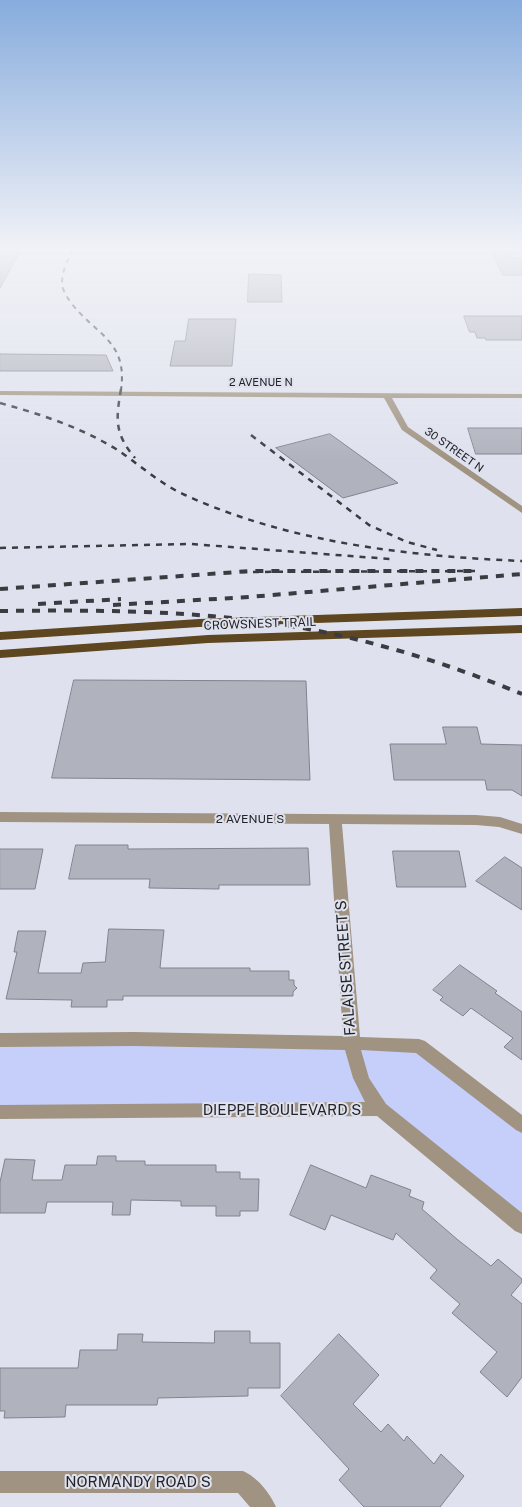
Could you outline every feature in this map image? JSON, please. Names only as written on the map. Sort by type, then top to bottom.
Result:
[{"type":"highway","name":"CROWSNEST TRAIL","points":[[0,636],[198,623],[522,612]]},
{"type":"highway","name":"CROWSNEST TRAIL","points":[[0,654],[208,639],[495,629],[522,630]]},
{"type":"street","name":"2 AVENUE N","points":[[0,393],[522,396]]},
{"type":"street","name":"30 STREET N","points":[[387,395],[405,428],[522,510]]},
{"type":"street","name":"2 AVENUE S","points":[[0,817],[476,820],[500,822],[522,829]]},
{"type":"street","name":"FALAISE STREET S","points":[[335,820],[352,1043],[356,1065],[363,1085],[380,1109]]},
{"type":"street","points":[[0,1040],[134,1039],[418,1046],[522,1125]]},
{"type":"street","points":[[380,1109],[522,1225]]},
{"type":"street","name":"DIEPPE BOULEVARD S","points":[[0,1112],[380,1109]]},
{"type":"street","name":"NORMANDY ROAD S","points":[[0,1482],[243,1482],[265,1507]]},
{"type":"shaded area","points":[[0,1040],[419,1046],[522,1125],[522,1225],[380,1109],[0,1112]]},
{"type":"building","points":[[189,319],[236,319],[232,366],[170,366],[175,341],[185,341]]},
{"type":"building","points":[[465,319],[522,319],[522,340],[486,340],[485,338],[477,338],[475,332],[470,332]]},
{"type":"building","points":[[0,354],[106,355],[113,371],[0,371]]},
{"type":"building","points":[[468,428],[522,428],[522,454],[476,454]]},
{"type":"building","points":[[330,434],[398,483],[343,498],[276,448]]},
{"type":"building","points":[[74,680],[306,681],[310,780],[52,778]]},
{"type":"building","points":[[443,727],[477,727],[481,744],[522,745],[522,796],[512,790],[487,790],[485,780],[394,780],[390,744],[446,744]]},
{"type":"building","points":[[76,845],[128,845],[128,849],[308,848],[310,885],[219,885],[219,889],[149,888],[150,879],[69,879]]},
{"type":"building","points":[[0,849],[43,849],[35,889],[0,889]]},
{"type":"building","points":[[393,851],[459,851],[466,887],[397,887]]},
{"type":"building","points":[[505,857],[522,868],[522,910],[476,881]]},
{"type":"building","points":[[109,929],[164,930],[160,968],[250,968],[250,971],[289,971],[289,980],[294,980],[294,985],[297,988],[293,992],[293,996],[123,996],[123,1000],[107,1000],[107,1007],[71,1007],[72,1000],[6,999],[17,952],[14,952],[18,931],[46,931],[38,973],[81,973],[83,963],[105,962]]},
{"type":"building","points":[[460,965],[497,991],[495,993],[522,1012],[522,1060],[504,1047],[513,1038],[471,1008],[463,1016],[440,1000],[443,997],[433,990]]},
{"type":"building","points":[[98,1156],[116,1156],[116,1161],[145,1161],[145,1165],[216,1165],[216,1172],[240,1172],[240,1179],[259,1179],[258,1211],[240,1211],[240,1216],[216,1216],[216,1206],[181,1206],[181,1201],[131,1200],[130,1215],[112,1215],[113,1202],[47,1202],[45,1213],[0,1213],[0,1182],[5,1159],[35,1160],[32,1180],[62,1180],[65,1165],[96,1165]]},
{"type":"building","points":[[311,1165],[366,1188],[371,1175],[411,1190],[409,1196],[424,1202],[422,1209],[458,1240],[491,1266],[498,1259],[522,1279],[522,1282],[511,1295],[522,1304],[522,1377],[507,1397],[480,1372],[497,1352],[452,1313],[460,1304],[430,1278],[437,1270],[396,1233],[393,1240],[331,1215],[325,1230],[290,1215]]},
{"type":"building","points":[[215,1331],[250,1331],[250,1343],[280,1343],[280,1388],[248,1388],[248,1396],[158,1398],[157,1405],[66,1405],[65,1417],[4,1418],[5,1411],[0,1411],[0,1368],[78,1368],[80,1350],[117,1350],[118,1334],[143,1334],[142,1342],[214,1343]]},
{"type":"building","points":[[339,1334],[379,1375],[353,1404],[381,1432],[388,1424],[404,1441],[407,1436],[434,1464],[441,1454],[464,1476],[440,1507],[364,1507],[339,1480],[349,1469],[281,1396]]},
{"type":"railway","points":[[87,319],[114,348],[122,373],[121,390]]},
{"type":"railway","points":[[121,389],[118,425],[123,441],[135,458]]},
{"type":"railway","points":[[0,403],[45,417],[88,434],[116,449],[158,480],[185,495],[266,525],[308,536],[393,551],[522,561]]},
{"type":"railway","points":[[251,435],[369,525],[407,542],[437,550]]},
{"type":"railway","points":[[0,548],[191,544],[390,559]]},
{"type":"railway","points":[[0,589],[251,571],[477,571],[241,572]]},
{"type":"railway","points":[[113,605],[249,597],[522,574]]},
{"type":"railway","points":[[38,604],[121,599]]},
{"type":"railway","points":[[0,611],[156,612],[284,625],[319,631],[388,648],[456,669],[522,694]]}]
